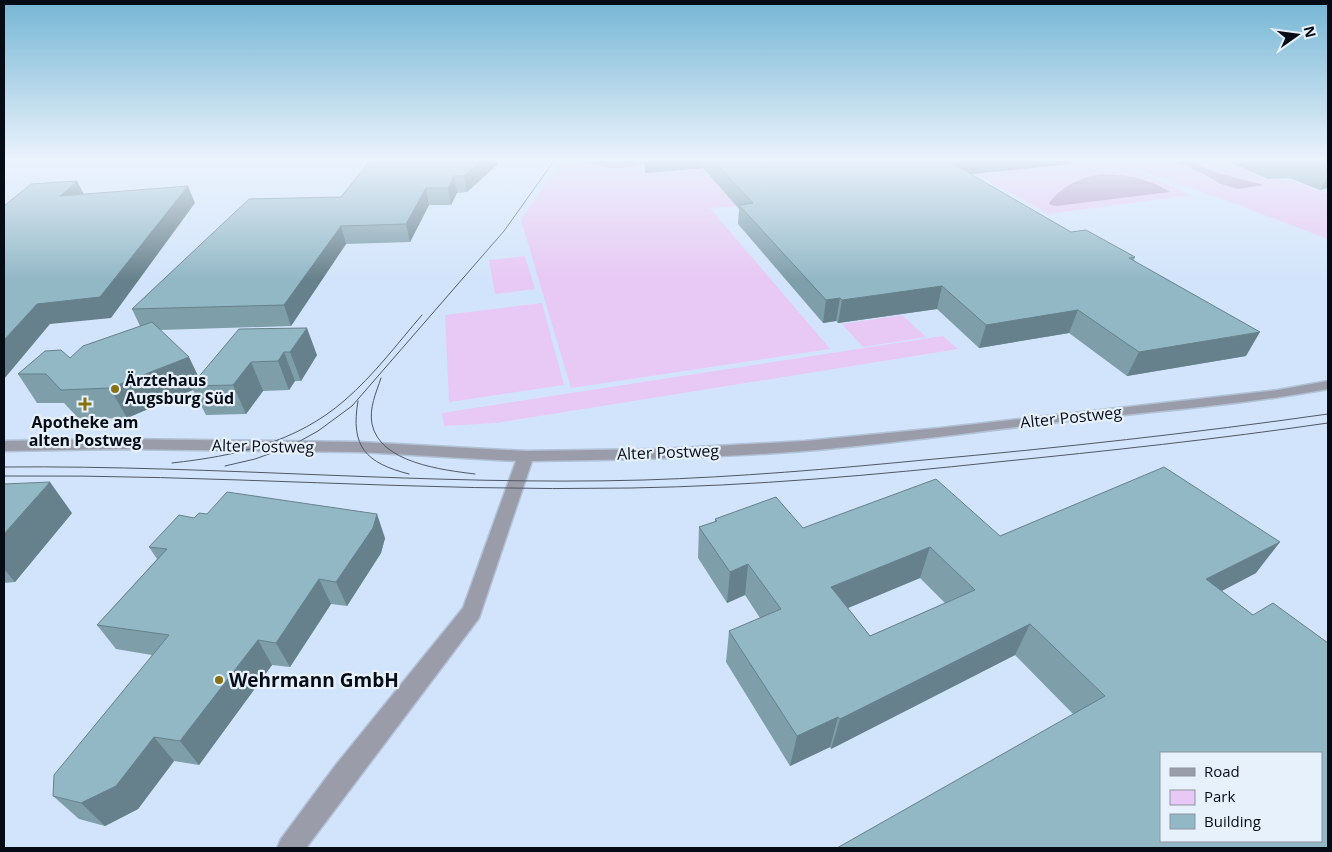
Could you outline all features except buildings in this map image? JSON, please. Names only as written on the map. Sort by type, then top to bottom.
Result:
[{"type":"street","name":"Alter Postweg","points":[[4,446],[119,444],[351,447],[526,456],[661,454],[805,446],[940,433],[1048,419],[1278,394],[1328,385]]},
{"type":"street","points":[[290,848],[344,775],[472,612],[526,456]]},
{"type":"green space","points":[[534,201],[731,201],[736,206],[710,208],[830,349],[571,388],[521,220]]},
{"type":"green space","points":[[1025,201],[1148,201],[1048,214]]},
{"type":"green space","points":[[1228,201],[1328,201],[1328,239]]},
{"type":"green space","points":[[525,256],[535,289],[495,294],[489,260]]},
{"type":"green space","points":[[542,303],[564,385],[449,402],[445,315]]},
{"type":"green space","points":[[902,315],[926,337],[863,347],[842,324]]},
{"type":"green space","points":[[943,336],[958,349],[496,423],[444,426],[442,413]]},
{"type":"shaded area","points":[[1051,201],[1099,201],[1056,206],[1049,203]]},
{"type":"tram line","points":[[225,466],[255,459],[291,446],[318,431],[352,406],[504,231],[526,201]]},
{"type":"tram line","points":[[172,463],[242,451],[264,445],[306,427],[326,415],[356,390],[376,370],[422,315]]},
{"type":"tram line","points":[[381,378],[371,418],[377,437],[387,448],[400,456],[430,467],[475,474]]},
{"type":"tram line","points":[[358,401],[357,430],[359,441],[364,451],[382,464],[409,474]]},
{"type":"tram line","points":[[4,467],[164,469],[484,480],[679,479],[749,475],[1025,450],[1177,434],[1328,414]]},
{"type":"tram line","points":[[4,476],[161,478],[474,488],[677,487],[814,479],[1080,454],[1328,423]]},
{"type":"place","name":"Ärztehaus Augsburg Süd","points":[[115,389]]},
{"type":"place","name":"Apotheke am alten Postweg","points":[[85,404]]},
{"type":"place","name":"Wehrmann GmbH","points":[[219,680]]}]
